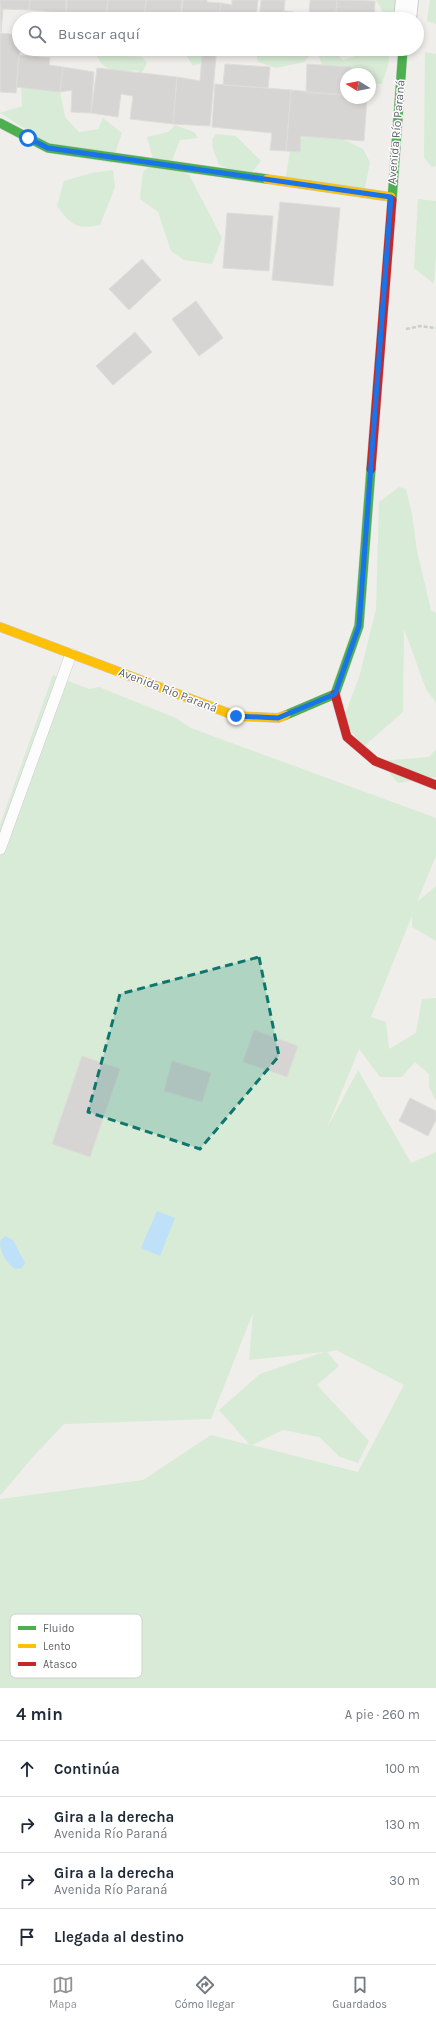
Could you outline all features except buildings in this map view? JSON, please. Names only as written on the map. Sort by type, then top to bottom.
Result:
[{"type":"street","points":[[406,12],[407,0]]},
{"type":"street","name":"Avenida Río Paraná","points":[[0,627],[236,716],[278,718],[335,694],[359,626],[402,56]]},
{"type":"street","points":[[0,124],[48,148],[391,197]]},
{"type":"street","points":[[335,694],[347,737],[375,761],[436,785]]},
{"type":"lane","points":[[0,849],[71,654]]},
{"type":"path","points":[[382,333],[420,326],[436,328]]},
{"type":"highlighted area","points":[[259,957],[279,1056],[200,1149],[88,1112],[120,994]]},
{"type":"green space","points":[[376,0],[400,0],[393,12],[383,12]]},
{"type":"green space","points":[[430,0],[436,0],[436,24],[427,21]]},
{"type":"green space","points":[[49,7],[57,12],[46,12]]},
{"type":"green space","points":[[425,52],[436,54],[436,166],[432,167],[424,158]]},
{"type":"green space","points":[[97,56],[142,57],[147,63],[142,73],[134,70],[116,74],[102,64]]},
{"type":"green space","points":[[187,56],[211,56],[201,63],[193,66]]},
{"type":"green space","points":[[257,56],[309,56],[304,62],[276,68],[258,62]]},
{"type":"green space","points":[[319,56],[338,56],[343,60],[355,56],[388,56],[389,62],[382,84],[376,84],[376,68],[340,68],[340,72],[323,68]]},
{"type":"green space","points":[[21,84],[60,92],[65,117],[79,132],[98,129],[103,118],[122,133],[112,163],[65,154],[0,113],[22,106]]},
{"type":"green space","points":[[175,125],[194,132],[198,138],[180,140],[170,165],[189,175],[222,238],[212,264],[184,260],[171,251],[158,212],[140,199],[143,172],[154,163],[147,137],[168,132]]},
{"type":"green space","points":[[331,133],[363,149],[370,162],[364,193],[285,182],[290,151],[305,135]]},
{"type":"green space","points":[[216,134],[236,136],[261,161],[248,177],[219,165],[213,149],[212,139]]},
{"type":"green space","points":[[113,170],[115,187],[100,225],[85,227],[70,222],[57,206],[64,181],[92,173]]},
{"type":"green space","points":[[418,199],[436,201],[436,254],[434,284],[414,268]]},
{"type":"green space","points":[[399,487],[406,489],[412,514],[417,551],[431,610],[436,613],[436,703],[426,689],[404,629],[403,712],[363,747],[343,720],[360,674],[376,609],[379,502]]},
{"type":"green space","points":[[53,675],[89,689],[99,687],[176,718],[191,728],[436,818],[436,856],[417,902],[436,886],[436,941],[412,927],[412,916],[371,1017],[386,1022],[389,1049],[416,1033],[422,999],[436,998],[436,1101],[429,1087],[429,1074],[415,1062],[402,1077],[380,1077],[359,1049],[327,1128],[358,1070],[411,1163],[436,1152],[436,1688],[0,1688],[0,1499],[143,1480],[211,1435],[250,1445],[219,1410],[260,1374],[324,1352],[249,1360],[253,1313],[211,1419],[64,1424],[31,1459],[0,1496],[0,825]],"holes":[[[336,1350],[404,1385],[358,1472],[252,1445],[283,1430],[319,1437],[340,1457],[358,1463],[369,1441],[317,1385],[339,1366],[327,1352]]]},
{"type":"green space","points":[[436,749],[436,777],[398,783],[379,761],[429,757]]},
{"type":"water","points":[[157,1211],[175,1218],[160,1256],[141,1248]]},
{"type":"water","points":[[5,1236],[13,1240],[25,1263],[22,1268],[15,1269],[8,1263],[4,1256],[0,1241]]},
{"type":"traffic: fast","points":[[392,200],[402,56]]},
{"type":"traffic: fast","points":[[0,123],[48,148],[267,179]]},
{"type":"traffic: fast","points":[[286,715],[335,694],[359,626],[371,469]]},
{"type":"traffic: slow","points":[[267,179],[391,197]]},
{"type":"traffic: slow","points":[[0,627],[236,716],[278,718],[286,715]]},
{"type":"traffic: jam","points":[[371,469],[392,200]]},
{"type":"traffic: jam","points":[[335,694],[347,737],[375,761],[436,785]]},
{"type":"route","points":[[28,138],[48,148],[391,197],[359,626],[335,694],[278,718],[236,716]]}]
